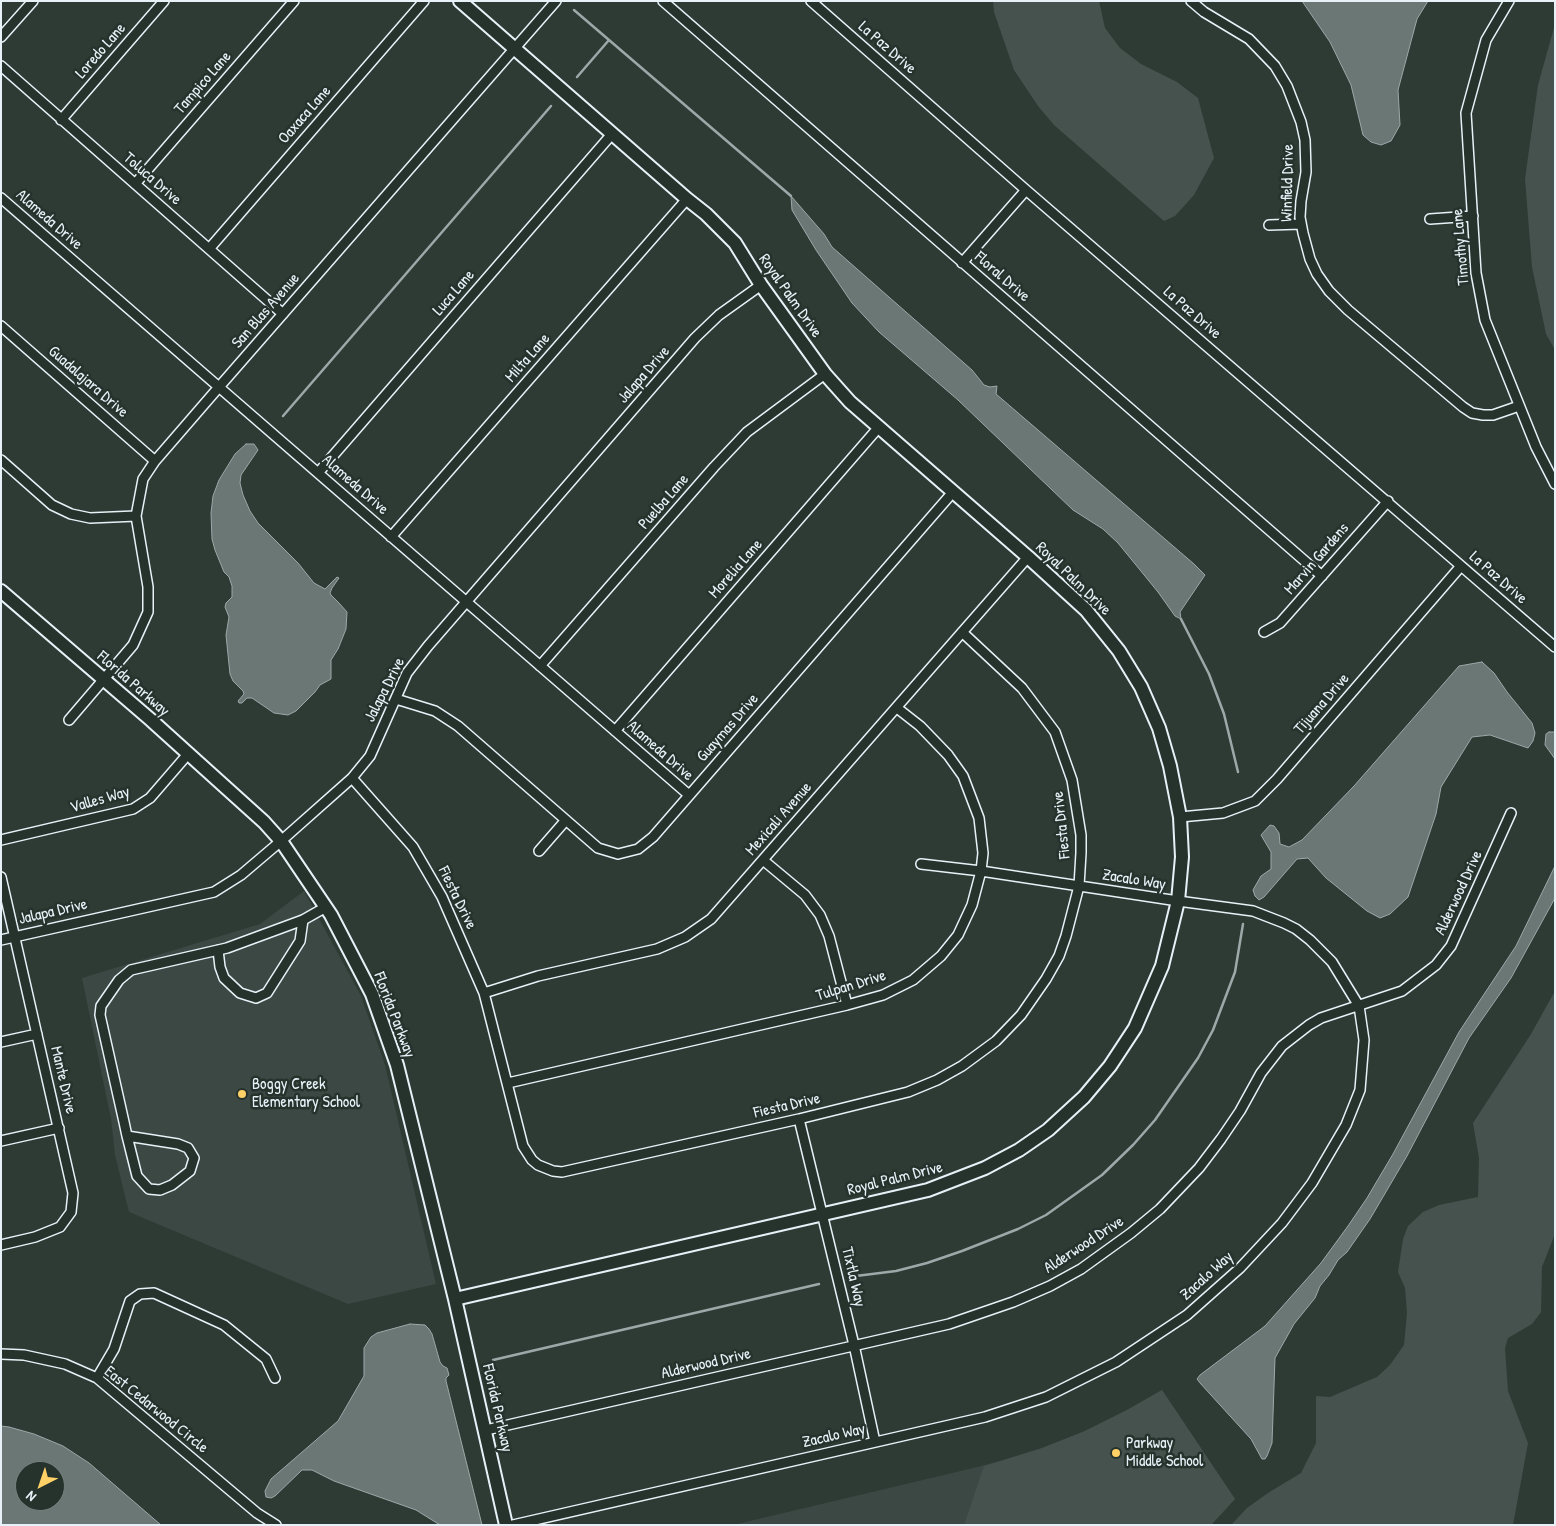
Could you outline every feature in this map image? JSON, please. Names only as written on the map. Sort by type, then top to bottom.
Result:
[{"type":"street","points":[[1,37],[33,1]]},
{"type":"street","name":"Loredo Lane","points":[[61,120],[164,1]]},
{"type":"street","name":"Tampico Lane","points":[[135,184],[294,1]]},
{"type":"street","name":"Oaxaca Lane","points":[[209,249],[424,1]]},
{"type":"street","name":"Royal Palm Drive","points":[[455,1299],[928,1190],[985,1168],[1019,1150],[1048,1130],[1084,1097],[1110,1066],[1135,1028],[1162,966],[1178,902],[1182,857],[1180,817],[1170,766],[1159,728],[1141,687],[1119,651],[1086,610],[850,402],[825,374],[761,285],[734,243],[706,214],[460,1]]},
{"type":"street","name":"San Blas Avenue","points":[[69,720],[133,645],[148,612],[148,587],[136,516],[143,478],[155,461],[219,387],[556,1]]},
{"type":"street","name":"Floral Drive","points":[[663,1],[1322,576]]},
{"type":"street","name":"La Paz Drive","points":[[811,1],[1026,190],[1555,647]]},
{"type":"street","name":"Winfield Drive","points":[[1191,1],[1204,12],[1249,39],[1275,66],[1287,86],[1301,122],[1305,140],[1306,172],[1301,201],[1301,224],[1310,259],[1317,274],[1329,291],[1348,310],[1472,413],[1494,415],[1519,406]]},
{"type":"street","name":"Timothy Lane","points":[[1509,1],[1486,40],[1466,113],[1476,272],[1485,320],[1542,460],[1555,484]]},
{"type":"street","name":"Toluca Drive","points":[[1,66],[284,314]]},
{"type":"street","name":"Luca Lane","points":[[318,473],[612,134]]},
{"type":"street","points":[[962,262],[1026,190]]},
{"type":"street","name":"Alameda Drive","points":[[1,198],[689,795]]},
{"type":"street","name":"Milta Lane","points":[[391,537],[687,199]]},
{"type":"street","points":[[1430,218],[1473,216]]},
{"type":"street","points":[[1268,225],[1301,224]]},
{"type":"street","name":"Jalapa Drive","points":[[1,940],[214,892],[241,875],[281,841],[352,778],[370,756],[407,673],[428,646],[695,338],[718,315],[761,285]]},
{"type":"street","name":"Guadalajara Drive","points":[[1,326],[155,461]]},
{"type":"street","name":"Puelba Lane","points":[[540,666],[747,432],[825,374]]},
{"type":"street","name":"Morelia Lane","points":[[615,731],[879,427]]},
{"type":"street","points":[[1,460],[52,505],[71,514],[90,518],[136,516]]},
{"type":"street","name":"Guaymas Drive","points":[[396,699],[435,711],[458,726],[598,848],[618,854],[638,850],[653,837],[953,492]]},
{"type":"street","name":"Marvin Gardens","points":[[1264,632],[1280,624],[1388,501]]},
{"type":"street","name":"Mexicali Avenue","points":[[484,993],[538,976],[657,949],[685,937],[711,919],[1028,557]]},
{"type":"street","name":"Tijuana Drive","points":[[1180,817],[1223,813],[1255,801],[1277,779],[1461,566]]},
{"type":"street","name":"Florida Parkway","points":[[1,591],[151,720],[264,822],[281,841],[331,915],[372,994],[397,1065],[455,1299],[506,1525]]},
{"type":"street","name":"Fiesta Drive","points":[[352,778],[413,847],[442,898],[484,993],[523,1146],[532,1160],[545,1169],[553,1172],[562,1172],[799,1119],[882,1099],[922,1086],[962,1066],[996,1041],[1021,1015],[1046,979],[1059,956],[1080,886],[1081,835],[1072,780],[1055,732],[1022,688],[962,632]]},
{"type":"street","name":"Tulpan Drive","points":[[508,1083],[847,1006],[883,995],[912,980],[941,956],[958,935],[972,905],[981,871],[982,853],[979,818],[963,776],[948,755],[920,726],[897,708]]},
{"type":"street","name":"Valles Way","points":[[1,840],[133,809],[150,798],[188,754]]},
{"type":"street","name":"Alderwood Drive","points":[[486,1430],[950,1324],[1014,1302],[1050,1286],[1081,1269],[1131,1233],[1160,1209],[1199,1168],[1240,1111],[1266,1066],[1282,1046],[1308,1025],[1321,1018],[1402,991],[1436,965],[1451,946],[1511,813]]},
{"type":"street","points":[[539,851],[566,820]]},
{"type":"street","points":[[763,860],[805,895],[820,915],[829,936],[847,1006]]},
{"type":"street","name":"Zacalo Way","points":[[513,1525],[985,1417],[1046,1397],[1116,1362],[1187,1316],[1240,1268],[1282,1222],[1312,1183],[1346,1125],[1360,1090],[1364,1040],[1359,1006],[1332,962],[1310,940],[1296,929],[1253,911],[1178,902],[981,871],[921,864]]},
{"type":"street","name":"Mante Drive","points":[[1,877],[73,1193],[71,1212],[60,1227],[35,1237],[1,1245]]},
{"type":"street","points":[[127,1136],[178,1144],[188,1148],[194,1158],[190,1171],[172,1185],[160,1190],[149,1189],[138,1176],[127,1136],[100,1016],[101,1006],[119,980],[132,970],[218,950],[303,920],[326,906]]},
{"type":"street","points":[[218,950],[220,967],[224,978],[240,993],[256,998],[267,994],[300,941],[303,920]]},
{"type":"street","points":[[1,1042],[37,1034]]},
{"type":"street","name":"Tixtla Way","points":[[799,1119],[854,1345],[875,1442]]},
{"type":"street","points":[[1,1141],[59,1128]]},
{"type":"street","points":[[97,1378],[114,1349],[130,1302],[140,1294],[154,1294],[224,1325],[266,1359],[275,1378]]},
{"type":"street","name":"East Cedarwood Circle","points":[[1,1354],[24,1355],[65,1364],[97,1378],[257,1513],[276,1525]]},
{"type":"shaded area","points":[[993,1],[1099,1],[1105,28],[1120,48],[1141,64],[1177,82],[1198,98],[1214,158],[1194,195],[1175,216],[1164,221],[1054,125],[1038,106],[1014,70],[994,12]]},
{"type":"shaded area","points":[[1302,1],[1428,1],[1417,19],[1398,90],[1400,125],[1391,141],[1381,145],[1371,142],[1363,135],[1351,85],[1330,42]]},
{"type":"shaded area","points":[[1555,24],[1555,350],[1546,334],[1532,267],[1525,179],[1538,85]]},
{"type":"shaded area","points":[[791,196],[824,234],[832,247],[972,370],[984,385],[990,387],[997,386],[996,394],[1205,575],[1180,612],[1181,619],[1175,616],[1118,543],[1103,529],[1073,510],[958,400],[879,332],[852,303],[816,250],[792,210]]},
{"type":"shaded area","points":[[246,444],[254,444],[258,450],[241,475],[240,483],[243,495],[250,511],[258,523],[298,563],[314,583],[325,589],[337,577],[339,578],[330,593],[347,612],[346,629],[338,649],[331,660],[331,679],[320,685],[296,711],[288,715],[274,713],[252,698],[247,698],[242,703],[239,703],[238,701],[244,694],[233,681],[230,674],[226,635],[229,617],[225,607],[232,597],[232,586],[215,550],[212,539],[211,513],[213,496],[219,480],[235,454]]},
{"type":"shaded area","points":[[1482,662],[1494,673],[1532,723],[1535,733],[1533,741],[1528,748],[1490,735],[1472,737],[1441,787],[1436,814],[1408,897],[1390,914],[1380,918],[1367,911],[1326,878],[1308,858],[1297,859],[1264,897],[1259,900],[1253,890],[1261,876],[1271,869],[1271,852],[1261,835],[1270,825],[1274,826],[1279,833],[1280,844],[1289,847],[1302,840],[1354,786],[1459,666]]},
{"type":"shaded area","points":[[1555,732],[1555,759],[1545,745],[1546,734]]},
{"type":"shaded area","points":[[1555,866],[1555,898],[1511,978],[1469,1038],[1407,1156],[1370,1219],[1347,1252],[1338,1260],[1320,1286],[1315,1298],[1294,1324],[1275,1358],[1272,1443],[1267,1456],[1265,1459],[1262,1459],[1251,1439],[1197,1379],[1265,1326],[1321,1263],[1348,1226],[1393,1154],[1459,1032],[1516,946]]},
{"type":"shaded area","points":[[304,891],[361,996],[385,1065],[436,1284],[348,1304],[129,1212],[115,1155],[111,1119],[82,978],[260,924]]},
{"type":"shaded area","points":[[1555,991],[1555,1234],[1542,1267],[1541,1312],[1532,1324],[1508,1338],[1505,1348],[1508,1391],[1528,1443],[1513,1525],[1231,1525],[1247,1508],[1301,1473],[1316,1443],[1316,1396],[1330,1397],[1377,1377],[1390,1365],[1404,1345],[1407,1313],[1405,1288],[1398,1272],[1403,1239],[1408,1226],[1423,1212],[1439,1205],[1478,1197],[1479,1158],[1473,1123],[1531,1034]]},
{"type":"shaded area","points":[[410,1324],[425,1325],[429,1329],[440,1362],[447,1368],[449,1375],[446,1381],[482,1525],[440,1525],[416,1510],[334,1481],[312,1470],[302,1470],[275,1496],[271,1498],[266,1497],[265,1491],[271,1479],[338,1421],[364,1376],[364,1348],[371,1337],[377,1333]]},
{"type":"shaded area","name":"Parkway Middle School","points":[[1162,1390],[1235,1499],[1211,1525],[733,1525],[1012,1458],[1085,1431]]},
{"type":"shaded area","name":"Parkway Middle School","points":[[1162,1390],[1235,1499],[1211,1525],[964,1525],[984,1466],[1042,1448],[1085,1431]]},
{"type":"shaded area","points":[[1,1426],[34,1434],[63,1446],[89,1463],[161,1525],[1,1525]]},
{"type":"waterway","points":[[574,10],[791,196]]},
{"type":"waterway","points":[[577,77],[609,40]]},
{"type":"waterway","points":[[283,416],[551,106]]},
{"type":"waterway","points":[[1181,619],[1209,674],[1224,714],[1238,772]]},
{"type":"waterway","points":[[856,1276],[896,1271],[927,1263],[1018,1229],[1046,1215],[1102,1175],[1133,1145],[1155,1120],[1198,1058],[1213,1030],[1235,972],[1243,924]]},
{"type":"waterway","points":[[493,1360],[819,1284]]},
{"type":"place","name":"Boggy Creek Elementary School","points":[[242,1094]]},
{"type":"place","name":"Parkway Middle School","points":[[1116,1453]]}]
